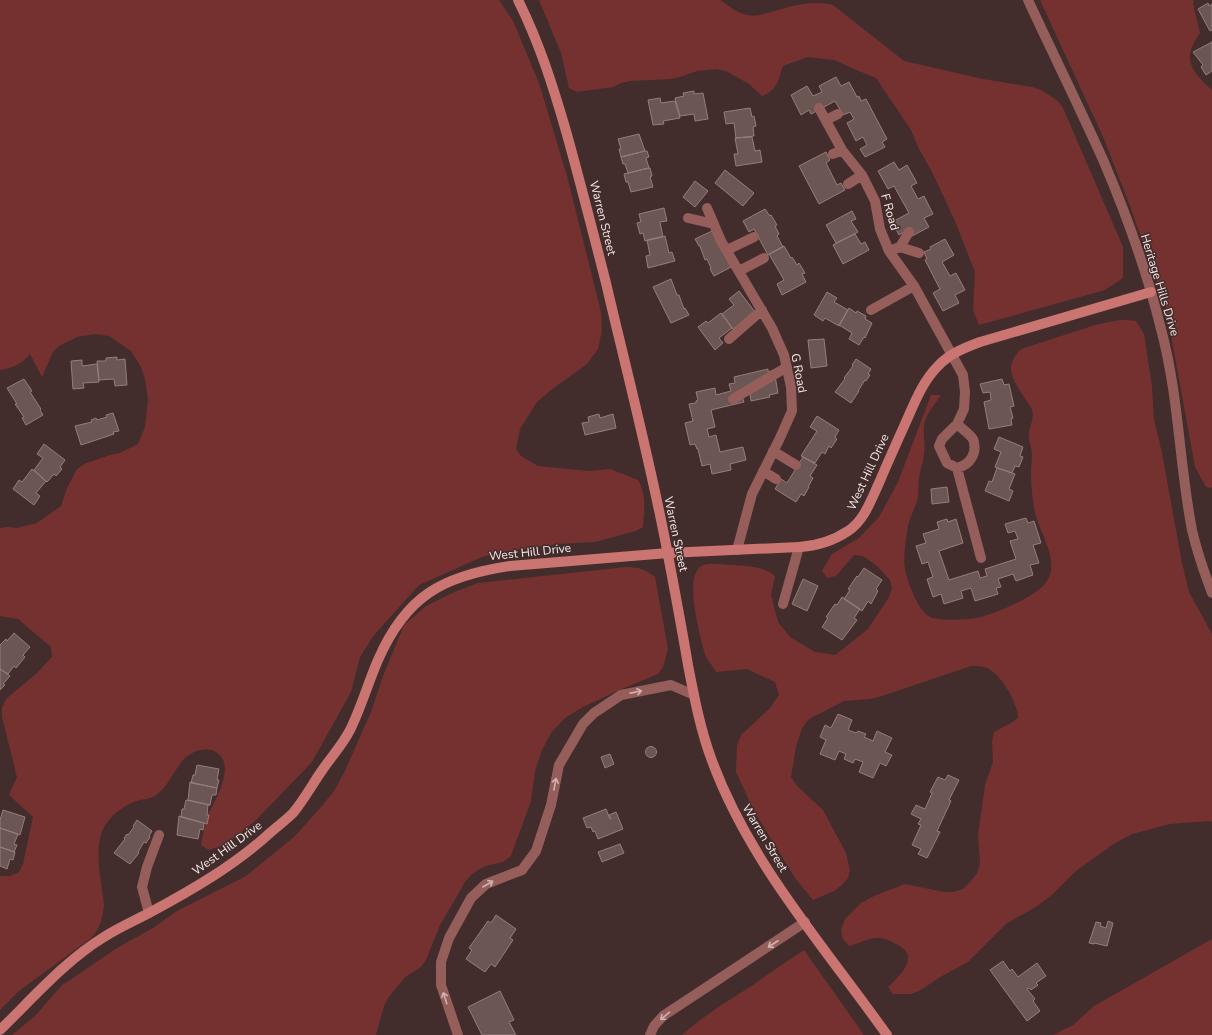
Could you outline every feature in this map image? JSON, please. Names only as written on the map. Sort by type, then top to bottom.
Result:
[{"type":"street","name":"Warren Street","points":[[518,0],[528,21],[551,80],[579,177],[614,318],[668,553],[700,725],[709,755],[737,818],[772,875],[888,1035]]},
{"type":"street","name":"Heritage Hills Drive","points":[[1028,0],[1122,206],[1151,292],[1170,364],[1187,497],[1193,531],[1212,593]]},
{"type":"street","name":"F Road","points":[[819,108],[826,120],[837,152],[862,175],[875,201],[880,229],[889,250],[914,286],[932,307],[951,355],[963,375],[966,392],[964,409],[957,424]]},
{"type":"street","points":[[826,120],[838,114]]},
{"type":"street","points":[[848,184],[862,175]]},
{"type":"street","name":"G Road","points":[[707,208],[727,250],[772,328],[784,355],[791,387],[792,411],[752,494],[737,550]]},
{"type":"street","points":[[688,218],[714,224]]},
{"type":"street","points":[[900,247],[909,232]]},
{"type":"street","points":[[727,250],[754,238]]},
{"type":"street","points":[[889,250],[900,247],[919,253]]},
{"type":"street","points":[[739,271],[764,258]]},
{"type":"street","points":[[870,310],[914,286]]},
{"type":"street","name":"West Hill Drive","points":[[0,1030],[68,963],[86,949],[104,937],[149,913],[226,868],[257,845],[292,814],[349,731],[389,637],[404,616],[422,598],[442,584],[463,576],[510,566],[668,553],[816,546],[833,539],[849,531],[861,519],[871,502],[915,400],[926,381],[938,366],[951,355],[980,342],[1151,292]]},
{"type":"street","points":[[729,339],[762,310]]},
{"type":"street","points":[[733,399],[787,367]]},
{"type":"street","points":[[957,424],[972,438],[974,448],[973,458],[965,466],[957,468],[947,463],[939,446],[942,439],[957,424]]},
{"type":"street","points":[[773,451],[796,465]]},
{"type":"street","points":[[957,468],[981,558]]},
{"type":"street","points":[[763,471],[776,479]]},
{"type":"street","points":[[783,604],[799,547]]},
{"type":"street","points":[[458,1035],[441,985],[441,962],[449,938],[471,898],[486,884],[522,870],[536,851],[551,805],[559,765],[583,724],[594,713],[621,695],[672,685],[694,694]]},
{"type":"street","points":[[149,913],[142,887],[147,867],[160,835]]},
{"type":"street","points":[[650,1035],[654,1026],[663,1016],[805,922]]},
{"type":"shaded area","points":[[0,0],[499,0],[513,21],[539,83],[567,176],[601,312],[602,330],[598,349],[587,364],[537,402],[520,429],[516,449],[521,456],[538,466],[590,471],[610,469],[638,480],[643,491],[644,503],[643,527],[636,531],[595,542],[557,544],[501,552],[482,557],[419,585],[374,635],[360,657],[351,692],[312,762],[255,821],[226,844],[209,850],[201,845],[208,815],[219,792],[225,774],[225,765],[222,758],[216,752],[208,749],[198,750],[186,757],[160,792],[153,797],[137,801],[121,809],[104,827],[100,841],[99,868],[104,905],[103,914],[97,931],[91,938],[19,991],[0,1010],[0,876],[10,876],[19,872],[23,864],[33,817],[9,795],[17,777],[2,717],[2,708],[6,699],[37,673],[52,657],[51,647],[18,619],[0,616],[0,528],[17,528],[37,523],[61,506],[67,488],[77,469],[84,464],[120,453],[138,444],[145,427],[148,399],[145,379],[141,367],[131,351],[109,336],[95,334],[77,337],[59,346],[53,352],[42,377],[30,354],[17,365],[0,370]]},
{"type":"shaded area","points":[[539,0],[720,0],[736,11],[754,16],[811,3],[833,5],[904,61],[983,79],[1032,87],[1041,90],[1058,101],[1063,108],[1123,247],[1123,278],[1105,290],[979,325],[973,310],[975,272],[955,221],[911,130],[876,78],[834,60],[808,57],[783,66],[777,84],[771,91],[762,96],[749,84],[726,71],[716,69],[697,71],[671,79],[630,81],[613,87],[577,92],[569,88],[561,53]]},
{"type":"shaded area","points":[[1040,0],[1194,0],[1193,4],[1200,33],[1192,47],[1190,60],[1194,71],[1212,90],[1212,487],[1210,488],[1206,487],[1195,467],[1166,308],[1130,206],[1104,139]]},
{"type":"shaded area","points":[[1119,320],[1136,321],[1144,334],[1152,387],[1154,419],[1162,453],[1182,563],[1189,592],[1212,634],[1212,822],[1170,824],[1132,834],[1115,843],[1076,871],[1052,895],[1036,907],[1007,923],[968,962],[919,991],[911,994],[893,994],[888,987],[906,966],[908,960],[904,949],[881,938],[870,939],[849,946],[843,939],[841,930],[845,919],[861,903],[874,896],[905,884],[944,892],[953,892],[963,889],[971,881],[977,873],[980,864],[978,835],[985,785],[993,762],[992,741],[994,732],[1018,718],[1012,697],[998,676],[992,671],[983,667],[971,666],[879,697],[844,701],[809,719],[802,728],[796,747],[791,777],[797,786],[823,810],[846,853],[850,870],[848,878],[842,885],[834,891],[813,900],[795,878],[754,811],[736,772],[737,745],[741,735],[769,709],[779,695],[775,682],[747,669],[716,672],[705,654],[697,622],[693,596],[695,575],[699,568],[710,564],[749,566],[765,570],[775,576],[771,595],[778,622],[790,637],[815,652],[835,655],[868,629],[889,597],[892,588],[890,580],[877,566],[863,556],[854,555],[836,576],[827,578],[822,571],[832,554],[859,538],[879,517],[898,482],[931,395],[941,395],[929,412],[925,422],[924,457],[919,478],[918,497],[908,526],[904,558],[908,581],[917,602],[921,609],[930,617],[953,620],[971,619],[992,614],[1031,595],[1044,585],[1049,576],[1051,566],[1048,546],[1036,517],[1033,499],[1031,477],[1032,450],[1029,433],[1033,414],[1030,406],[1014,381],[1011,368],[1012,362],[1021,349],[1095,325]]},
{"type":"shaded area","points":[[627,567],[642,569],[655,577],[668,649],[663,667],[658,674],[581,708],[565,718],[551,733],[542,750],[535,771],[531,801],[511,856],[503,862],[486,866],[478,870],[464,883],[440,925],[426,960],[421,967],[405,977],[388,998],[384,1006],[376,1035],[12,1035],[35,1016],[62,985],[117,948],[153,928],[177,911],[246,876],[295,836],[334,791],[344,773],[371,712],[383,676],[404,625],[426,606],[452,593],[478,583]]},
{"type":"shaded area","points":[[1212,939],[1212,1035],[1053,1035],[1073,1025],[1094,1006]]},
{"type":"shaded area","points":[[804,950],[864,1035],[682,1035],[725,1003]]},
{"type":"building","points":[[1208,3],[1209,6],[1212,4],[1212,30],[1210,31],[1198,9]]},
{"type":"building","points":[[1212,42],[1212,71],[1206,75],[1201,67],[1203,65],[1193,52]]},
{"type":"building","points":[[836,77],[841,86],[849,82],[857,97],[859,96],[861,101],[866,99],[887,139],[882,142],[885,147],[865,157],[860,149],[867,145],[863,137],[856,141],[847,123],[854,119],[850,112],[843,115],[835,101],[811,114],[809,110],[801,115],[791,95],[807,86],[813,96],[822,92],[819,86]]},
{"type":"building","points":[[694,91],[694,94],[703,93],[708,119],[695,121],[694,114],[680,116],[675,98],[684,96],[683,93]]},
{"type":"building","points":[[660,98],[661,103],[675,101],[680,118],[663,121],[664,124],[653,125],[648,100]]},
{"type":"building","points":[[750,108],[752,117],[754,116],[756,126],[753,127],[754,136],[736,138],[734,123],[726,124],[724,112]]},
{"type":"building","points":[[639,134],[645,151],[621,157],[619,149],[621,149],[618,139]]},
{"type":"building","points":[[752,137],[755,151],[760,150],[762,162],[736,166],[734,154],[738,154],[735,138]]},
{"type":"building","points":[[647,151],[649,157],[646,158],[649,168],[628,173],[621,157]]},
{"type":"building","points":[[826,152],[830,160],[826,163],[837,185],[841,183],[845,190],[819,204],[799,166]]},
{"type":"building","points":[[894,162],[899,170],[907,165],[917,183],[911,186],[918,199],[924,196],[933,214],[924,218],[929,227],[912,236],[909,229],[899,235],[892,222],[909,213],[894,186],[888,189],[878,171]]},
{"type":"building","points":[[650,168],[652,176],[650,177],[653,187],[631,192],[624,174]]},
{"type":"building","points":[[725,170],[754,193],[743,206],[715,183]]},
{"type":"building","points":[[695,181],[708,191],[695,207],[683,197]]},
{"type":"building","points":[[664,208],[667,221],[660,222],[663,237],[645,241],[643,233],[640,234],[637,223],[641,222],[639,214]]},
{"type":"building","points":[[765,209],[777,225],[775,226],[779,234],[777,236],[783,247],[768,255],[754,229],[749,232],[743,221]]},
{"type":"building","points":[[852,211],[856,219],[851,221],[858,232],[836,243],[826,225]]},
{"type":"building","points":[[712,231],[731,267],[714,276],[707,259],[705,260],[700,246],[695,239]]},
{"type":"building","points":[[855,234],[861,244],[865,242],[869,250],[843,264],[833,245]]},
{"type":"building","points":[[665,236],[669,253],[672,252],[675,261],[648,268],[646,256],[650,255],[647,240]]},
{"type":"building","points":[[945,239],[954,255],[942,262],[950,276],[956,273],[965,290],[955,295],[959,303],[943,311],[933,293],[940,289],[925,260],[927,259],[924,252]]},
{"type":"building","points":[[784,246],[797,265],[799,263],[805,273],[802,274],[806,282],[782,295],[777,284],[784,280],[769,254]]},
{"type":"building","points":[[671,279],[684,309],[685,308],[689,315],[671,323],[653,287]]},
{"type":"building","points":[[739,291],[755,312],[733,329],[722,314],[734,305],[729,299]]},
{"type":"building","points":[[827,292],[837,298],[834,302],[848,310],[839,326],[825,318],[823,321],[814,315]]},
{"type":"building","points":[[849,308],[856,313],[857,311],[866,316],[865,319],[872,323],[865,338],[864,337],[859,345],[849,339],[852,333],[839,325]]},
{"type":"building","points":[[721,313],[732,328],[719,338],[723,343],[715,350],[698,327],[706,321],[708,323]]},
{"type":"building","points":[[824,339],[827,366],[811,368],[808,340]]},
{"type":"building","points":[[117,357],[117,360],[125,359],[127,385],[115,386],[114,379],[99,380],[97,361],[106,361],[106,358]]},
{"type":"building","points":[[856,359],[871,369],[868,374],[870,375],[866,381],[865,380],[851,403],[835,392],[845,379],[844,378],[853,366],[852,365]]},
{"type":"building","points":[[82,360],[82,366],[97,364],[99,382],[83,383],[84,388],[73,389],[71,361]]},
{"type":"building","points":[[768,369],[768,372],[774,370],[778,393],[769,395],[770,397],[751,401],[750,394],[742,396],[744,402],[711,410],[715,427],[707,429],[709,437],[716,435],[720,452],[743,447],[746,460],[730,464],[731,470],[712,474],[710,464],[702,466],[698,449],[695,444],[690,445],[685,423],[693,421],[689,404],[696,403],[698,400],[696,392],[715,388],[716,395],[731,391],[729,384],[735,383],[734,377]]},
{"type":"building","points":[[24,379],[32,391],[30,392],[41,409],[40,410],[43,415],[26,425],[22,418],[24,417],[7,388]]},
{"type":"building","points":[[1002,379],[1004,385],[1009,384],[1014,406],[1010,407],[1013,418],[1011,419],[1012,425],[989,429],[984,402],[991,400],[990,392],[983,393],[980,384]]},
{"type":"building","points":[[113,413],[119,431],[81,445],[75,426],[92,422],[91,420],[96,418],[97,420],[107,417],[106,415]]},
{"type":"building","points":[[599,414],[600,418],[613,414],[616,428],[585,435],[582,423],[589,422],[588,417]]},
{"type":"building","points":[[817,416],[839,430],[835,437],[837,439],[831,448],[829,446],[825,454],[822,452],[815,463],[801,456],[817,431],[810,427]]},
{"type":"building","points":[[999,437],[1023,447],[1020,456],[1023,457],[1019,467],[1015,466],[1012,473],[995,467],[1001,452],[994,449]]},
{"type":"building","points":[[44,444],[65,460],[60,467],[62,469],[56,476],[54,474],[47,482],[34,470],[43,458],[37,454]]},
{"type":"building","points":[[803,457],[817,465],[810,476],[813,478],[804,496],[801,494],[796,502],[775,489],[781,479],[787,483]]},
{"type":"building","points":[[997,468],[1015,474],[1009,489],[1013,491],[1009,501],[985,491],[989,481],[992,482]]},
{"type":"building","points":[[32,469],[46,481],[36,493],[40,496],[34,505],[13,489],[19,480],[22,482]]},
{"type":"building","points":[[947,487],[949,502],[932,504],[931,489]]},
{"type":"building","points":[[1026,518],[1028,523],[1034,521],[1041,543],[1033,545],[1039,563],[1030,565],[1033,575],[1016,581],[1013,574],[998,579],[1001,587],[996,588],[998,594],[975,601],[971,588],[961,591],[963,598],[944,604],[941,594],[933,597],[927,579],[933,577],[928,562],[922,564],[916,546],[926,543],[923,534],[939,529],[937,522],[947,519],[948,522],[956,519],[963,543],[939,551],[949,580],[978,571],[980,578],[987,576],[985,569],[1016,559],[1010,541],[1018,539],[1015,531],[1008,533],[1005,524]]},
{"type":"building","points":[[864,568],[882,580],[876,589],[878,591],[871,604],[868,601],[862,611],[844,599],[850,590],[848,589]]},
{"type":"building","points":[[803,579],[818,586],[807,611],[792,604]]},
{"type":"building","points":[[842,597],[860,609],[854,618],[857,620],[842,640],[822,627],[828,618],[826,617]]},
{"type":"building","points":[[14,633],[30,647],[23,655],[25,657],[16,668],[14,666],[8,674],[0,669],[0,645],[6,639],[7,641]]},
{"type":"building","points":[[0,669],[10,676],[0,690]]},
{"type":"building","points":[[838,714],[852,720],[848,730],[866,734],[864,737],[873,741],[877,731],[892,738],[885,752],[892,755],[886,766],[880,763],[873,778],[859,772],[863,762],[855,759],[853,763],[844,759],[846,754],[839,751],[835,760],[820,754],[826,740],[820,737],[825,725],[831,728]]},
{"type":"building","points":[[649,747],[653,747],[655,748],[655,756],[649,757],[646,754],[646,750]]},
{"type":"building","points":[[610,754],[614,764],[605,768],[601,757]]},
{"type":"building","points":[[197,765],[219,769],[217,788],[191,783],[193,775],[195,775]]},
{"type":"building","points":[[948,775],[959,780],[949,800],[951,801],[937,831],[940,832],[927,858],[918,854],[921,849],[912,845],[921,825],[918,824],[921,819],[911,814],[916,805],[925,809],[932,793],[930,792],[938,777],[945,780]]},
{"type":"building","points":[[190,782],[217,788],[216,795],[212,795],[210,805],[188,800]]},
{"type":"building","points":[[186,800],[210,805],[208,805],[207,815],[209,815],[207,824],[181,817],[182,809],[184,809]]},
{"type":"building","points":[[606,809],[610,819],[609,815],[616,812],[623,829],[598,839],[595,831],[593,832],[591,827],[587,828],[583,818]]},
{"type":"building","points":[[3,810],[25,817],[20,835],[0,828],[0,820]]},
{"type":"building","points":[[179,816],[204,823],[203,830],[200,829],[198,839],[177,835]]},
{"type":"building","points":[[137,820],[152,831],[146,843],[144,842],[138,852],[139,853],[130,864],[114,853],[127,834],[128,835],[134,827],[133,826]]},
{"type":"building","points":[[0,828],[18,834],[14,844],[17,845],[14,852],[0,847]]},
{"type":"building","points":[[620,844],[624,853],[602,862],[598,852]]},
{"type":"building","points":[[0,847],[15,852],[13,860],[10,859],[7,869],[0,866]]},
{"type":"building","points":[[496,915],[516,929],[510,938],[513,940],[495,967],[491,964],[485,972],[466,959],[472,950],[469,948],[488,921],[491,923]]},
{"type":"building","points":[[1108,921],[1113,923],[1107,946],[1089,943],[1096,922],[1101,923],[1100,926],[1106,928]]},
{"type":"building","points":[[1003,961],[1010,971],[1012,969],[1018,977],[1037,963],[1046,976],[1036,983],[1038,985],[1031,990],[1029,988],[1027,989],[1035,999],[1033,1001],[1040,1011],[1027,1021],[990,970]]},
{"type":"building","points":[[500,991],[514,1020],[509,1022],[516,1035],[482,1035],[468,1007]]}]
